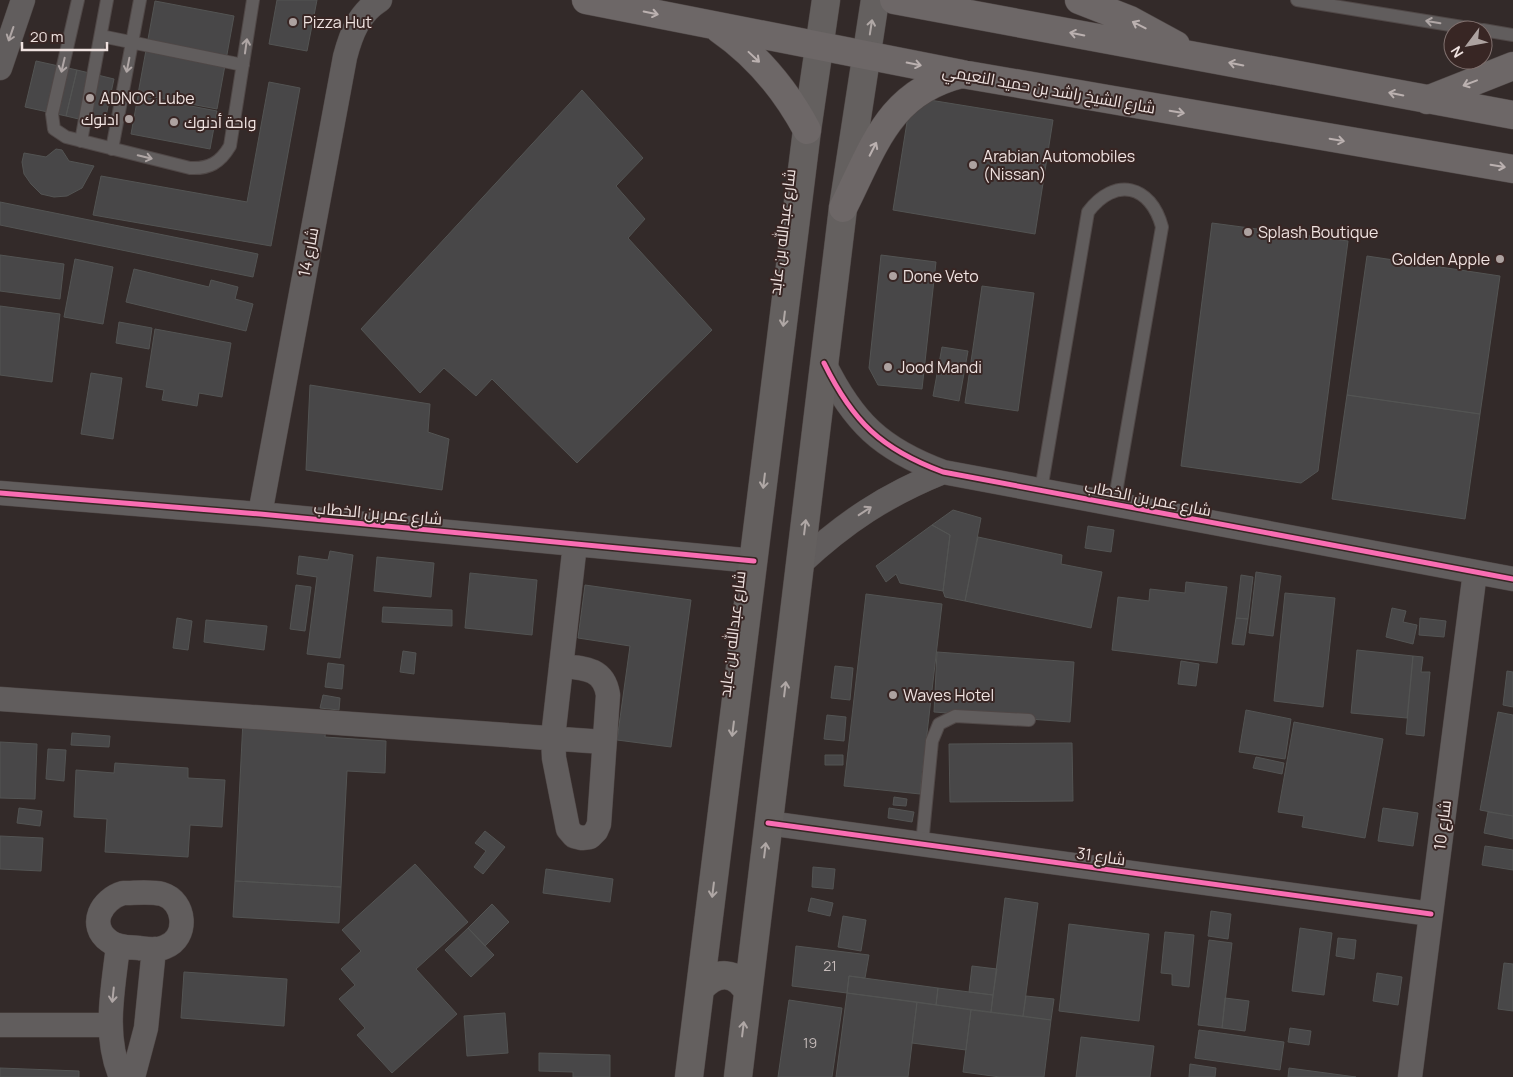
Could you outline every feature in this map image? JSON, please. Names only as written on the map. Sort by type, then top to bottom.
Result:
[{"type":"main road","name":"شارع الشيخ راشد بن حميد النعيمي","points":[[586,0],[962,74],[1513,169]]},
{"type":"main road","name":"شارع عبدالله بن عابد","points":[[689,1077],[807,130],[826,0]]},
{"type":"main road","points":[[738,1077],[842,208],[875,0]]},
{"type":"main road","points":[[894,0],[1513,115]]},
{"type":"main road","points":[[1078,0],[1130,20],[1197,57]]},
{"type":"main road","points":[[716,27],[739,43],[778,83],[807,130]]},
{"type":"main road","points":[[1427,100],[1513,66]]},
{"type":"main road","points":[[842,208],[880,134],[896,110],[926,86],[943,78],[962,74]]},
{"type":"main road","points":[[701,988],[709,979],[720,975],[732,976],[742,982],[748,992]]},
{"type":"street","points":[[0,68],[23,0]]},
{"type":"street","name":"شارع 14","points":[[260,514],[345,57],[350,37],[360,19],[380,0]]},
{"type":"street","name":"شارع عمر بن الخطاب","points":[[824,363],[839,394],[859,420],[884,442],[912,460],[944,472],[1513,580]]},
{"type":"street","points":[[800,564],[852,519],[881,500],[944,472]]},
{"type":"street","name":"شارع عمر بن الخطاب","points":[[0,493],[260,514],[754,561]]},
{"type":"street","points":[[561,666],[587,668],[602,678],[608,695],[599,824],[596,831],[590,836],[582,838],[574,836],[565,822],[557,780],[553,737],[561,666],[575,544]]},
{"type":"street","name":"شارع 10","points":[[1410,1077],[1474,572]]},
{"type":"street","points":[[0,699],[604,742]]},
{"type":"street","name":"شارع 31","points":[[768,823],[1431,914]]},
{"type":"street","points":[[123,893],[162,894],[176,904],[183,920],[181,931],[175,941],[165,947],[154,949],[118,946],[108,941],[102,933],[98,922],[105,902],[113,896],[123,893]]},
{"type":"street","points":[[118,946],[110,1025],[113,1050],[121,1077]]},
{"type":"street","points":[[133,1077],[146,1028],[154,949]]},
{"type":"street","points":[[0,1025],[110,1025]]},
{"type":"lane","points":[[78,0],[51,122],[59,134],[190,168],[214,165],[224,157],[230,146],[253,0]]},
{"type":"lane","points":[[81,141],[107,0]]},
{"type":"lane","points":[[112,149],[140,0]]},
{"type":"lane","points":[[1297,0],[1443,24]]},
{"type":"lane","points":[[1493,32],[1513,35]]},
{"type":"lane","points":[[101,36],[244,65]]},
{"type":"lane","points":[[1041,490],[1088,212],[1099,198],[1114,190],[1131,190],[1147,197],[1158,210],[1162,227],[1114,504]]},
{"type":"lane","points":[[922,844],[932,741],[939,724],[955,716],[1029,720]]},
{"type":"building","name":"Pizza Hut","points":[[277,0],[317,0],[307,51],[269,44]]},
{"type":"building","points":[[155,1],[234,16],[217,109],[138,94]]},
{"type":"building","points":[[36,61],[77,70],[66,116],[25,107]]},
{"type":"building","name":"ADNOC Lube","points":[[77,70],[114,79],[104,125],[66,116]]},
{"type":"building","points":[[269,82],[300,88],[271,246],[93,215],[101,176],[247,202]]},
{"type":"building","points":[[582,90],[643,158],[616,186],[645,219],[628,238],[712,330],[577,463],[492,379],[476,396],[444,368],[420,393],[361,329]]},
{"type":"building","name":"واحة أدنوك","points":[[138,96],[217,111],[210,149],[131,134]]},
{"type":"building","name":"Arabian Automobiles (Nissan)","points":[[911,97],[1053,120],[1035,234],[893,210]]},
{"type":"building","points":[[56,149],[62,150],[69,161],[94,166],[82,188],[67,196],[54,197],[41,194],[24,174],[22,162],[24,153],[46,157]]},
{"type":"building","points":[[0,202],[258,254],[253,277],[0,225]]},
{"type":"building","points":[[1212,223],[1348,241],[1318,471],[1301,483],[1181,466]]},
{"type":"building","points":[[0,255],[64,264],[60,299],[0,291]]},
{"type":"building","points":[[881,255],[936,262],[922,389],[878,385],[869,368]]},
{"type":"building","points":[[1367,256],[1500,276],[1480,414],[1347,395]]},
{"type":"building","points":[[75,259],[113,267],[103,324],[64,317]]},
{"type":"building","points":[[134,269],[209,287],[211,280],[238,287],[235,299],[253,304],[246,331],[126,302]]},
{"type":"building","points":[[982,286],[1034,293],[1018,411],[965,403]]},
{"type":"building","points":[[0,306],[60,314],[52,382],[0,375]]},
{"type":"building","points":[[119,322],[152,328],[149,349],[116,343]]},
{"type":"building","points":[[155,329],[231,343],[222,397],[199,393],[197,406],[162,400],[164,390],[146,387]]},
{"type":"building","points":[[942,347],[968,351],[959,401],[933,396]]},
{"type":"building","points":[[91,373],[122,378],[113,439],[81,434]]},
{"type":"building","points":[[310,385],[430,404],[428,432],[449,439],[442,490],[306,470]]},
{"type":"building","points":[[1347,395],[1480,414],[1465,519],[1332,499]]},
{"type":"building","points":[[953,510],[981,518],[965,601],[945,597],[943,591],[950,535],[932,525]]},
{"type":"building","points":[[932,525],[950,535],[943,591],[900,583],[896,574],[886,582],[876,566]]},
{"type":"building","points":[[1088,526],[1114,530],[1111,552],[1085,548]]},
{"type":"building","points":[[978,537],[1062,555],[1061,564],[1102,572],[1091,628],[965,601]]},
{"type":"building","points":[[330,551],[353,555],[340,658],[307,654],[317,577],[297,574],[299,556],[328,560]]},
{"type":"building","points":[[377,557],[434,563],[431,597],[374,591]]},
{"type":"building","points":[[1256,572],[1281,576],[1273,636],[1249,633]]},
{"type":"building","points":[[470,573],[537,580],[532,635],[465,628]]},
{"type":"building","points":[[1241,575],[1253,577],[1248,619],[1236,618]]},
{"type":"building","points":[[1186,582],[1227,587],[1217,663],[1112,650],[1118,597],[1149,601],[1150,589],[1185,593]]},
{"type":"building","points":[[296,585],[311,587],[305,631],[290,629]]},
{"type":"building","points":[[585,585],[691,600],[671,747],[617,740],[630,646],[578,638]]},
{"type":"building","points":[[1285,593],[1335,598],[1323,707],[1274,701]]},
{"type":"building","name":"Waves Hotel","points":[[866,594],[942,604],[920,794],[844,786]]},
{"type":"building","points":[[383,607],[452,610],[452,626],[382,622]]},
{"type":"building","points":[[1392,608],[1406,611],[1403,622],[1417,625],[1413,644],[1386,637]]},
{"type":"building","points":[[177,618],[192,621],[188,650],[173,648]]},
{"type":"building","points":[[1236,618],[1248,619],[1244,645],[1232,644]]},
{"type":"building","points":[[1420,618],[1446,621],[1444,637],[1419,635]]},
{"type":"building","points":[[206,620],[267,626],[264,650],[204,642]]},
{"type":"building","points":[[1357,650],[1413,656],[1407,718],[1351,713]]},
{"type":"building","points":[[403,651],[416,653],[414,674],[400,672]]},
{"type":"building","points":[[937,652],[1074,662],[1070,722],[934,712]]},
{"type":"building","points":[[1413,656],[1423,657],[1421,672],[1430,672],[1424,736],[1406,734]]},
{"type":"building","points":[[1181,661],[1199,664],[1196,686],[1178,684]]},
{"type":"building","points":[[328,663],[344,665],[342,689],[325,687]]},
{"type":"building","points":[[835,666],[853,668],[850,700],[831,698]]},
{"type":"building","points":[[1507,671],[1513,672],[1513,707],[1503,705]]},
{"type":"building","points":[[323,695],[340,698],[339,710],[320,708]]},
{"type":"building","points":[[1246,710],[1291,719],[1285,759],[1239,752]]},
{"type":"building","points":[[1498,712],[1513,715],[1513,816],[1480,810]]},
{"type":"building","points":[[827,715],[846,717],[844,741],[824,739]]},
{"type":"building","points":[[243,720],[326,724],[325,737],[386,741],[385,773],[347,771],[341,887],[235,881]]},
{"type":"building","points":[[1294,722],[1383,739],[1365,838],[1302,827],[1304,816],[1278,812]]},
{"type":"building","points":[[72,733],[110,736],[109,747],[71,745]]},
{"type":"building","points":[[0,742],[37,744],[35,799],[0,798]]},
{"type":"building","points":[[1072,743],[1073,801],[950,802],[949,744]]},
{"type":"building","points":[[48,749],[66,750],[64,781],[46,779]]},
{"type":"building","points":[[825,755],[843,755],[843,765],[825,765]]},
{"type":"building","points":[[1256,757],[1284,763],[1282,774],[1253,768]]},
{"type":"building","points":[[115,763],[188,768],[188,778],[225,780],[222,827],[190,825],[188,857],[105,852],[107,819],[74,817],[76,770],[114,773]]},
{"type":"building","points":[[894,797],[907,799],[906,806],[893,805]]},
{"type":"building","points":[[19,808],[42,811],[40,826],[17,823]]},
{"type":"building","points":[[889,808],[914,812],[912,822],[888,818]]},
{"type":"building","points":[[1383,808],[1418,813],[1413,846],[1378,841]]},
{"type":"building","points":[[1488,812],[1513,816],[1513,839],[1484,833]]},
{"type":"building","points":[[485,831],[505,847],[483,874],[474,867],[486,851],[475,843]]},
{"type":"building","points":[[0,836],[43,838],[41,871],[0,869]]},
{"type":"building","points":[[1485,846],[1513,850],[1513,870],[1482,865]]},
{"type":"building","points":[[415,864],[468,922],[416,969],[457,1014],[392,1073],[357,1035],[365,1028],[339,999],[355,985],[341,969],[361,951],[342,930]]},
{"type":"building","points":[[813,867],[835,869],[833,889],[812,887]]},
{"type":"building","points":[[546,869],[613,879],[610,902],[543,893]]},
{"type":"building","points":[[235,881],[341,887],[339,923],[233,917]]},
{"type":"building","points":[[811,898],[833,903],[830,916],[808,911]]},
{"type":"building","points":[[1005,898],[1038,903],[1023,1016],[991,1012]]},
{"type":"building","points":[[492,904],[509,922],[485,946],[468,928]]},
{"type":"building","points":[[1211,911],[1231,914],[1228,939],[1208,936]]},
{"type":"building","points":[[843,916],[866,920],[861,951],[838,947]]},
{"type":"building","points":[[1069,924],[1149,934],[1139,1021],[1059,1011]]},
{"type":"building","points":[[468,928],[494,955],[471,977],[445,950]]},
{"type":"building","points":[[1300,928],[1332,933],[1324,995],[1292,991]]},
{"type":"building","points":[[1165,932],[1194,935],[1189,987],[1172,985],[1172,974],[1161,973]]},
{"type":"building","points":[[1338,938],[1356,940],[1354,959],[1336,956]]},
{"type":"building","points":[[1209,940],[1232,943],[1222,1028],[1198,1025]]},
{"type":"building","points":[[796,946],[869,955],[865,978],[849,976],[847,993],[792,986]]},
{"type":"building","points":[[1504,963],[1513,964],[1513,1011],[1498,1009]]},
{"type":"building","points":[[972,966],[997,969],[993,995],[969,992]]},
{"type":"building","points":[[184,972],[287,979],[284,1026],[181,1018]]},
{"type":"building","points":[[1377,973],[1402,977],[1398,1005],[1373,1001]]},
{"type":"building","points":[[849,976],[938,988],[936,1005],[847,993]]},
{"type":"building","points":[[938,988],[993,995],[991,1012],[936,1005]]},
{"type":"building","points":[[847,993],[917,1002],[908,1077],[836,1077]]},
{"type":"building","points":[[1026,996],[1054,999],[1051,1020],[1023,1016]]},
{"type":"building","points":[[1225,998],[1249,1001],[1245,1031],[1222,1028]]},
{"type":"building","points":[[789,1000],[842,1008],[832,1077],[778,1077]]},
{"type":"building","points":[[917,1002],[971,1010],[966,1050],[912,1043]]},
{"type":"building","points":[[971,1010],[1051,1020],[1044,1077],[1000,1077],[963,1072]]},
{"type":"building","points":[[505,1013],[508,1053],[467,1056],[464,1016]]},
{"type":"building","points":[[1290,1028],[1311,1031],[1309,1045],[1288,1042]]},
{"type":"building","points":[[1199,1030],[1284,1042],[1280,1070],[1195,1058]]},
{"type":"building","points":[[1081,1037],[1154,1046],[1150,1077],[1076,1077]]},
{"type":"building","points":[[539,1053],[610,1055],[610,1077],[573,1077],[573,1072],[539,1071]]},
{"type":"building","points":[[1190,1064],[1216,1068],[1215,1077],[1189,1077]]},
{"type":"building","points":[[0,1068],[79,1071],[79,1077],[0,1077]]},
{"type":"building","points":[[1289,1068],[1356,1077],[1288,1077]]},
{"type":"cycle path","points":[[824,363],[846,402],[871,431],[902,454],[943,472],[1513,579]]},
{"type":"cycle path","points":[[0,493],[260,514],[754,561]]},
{"type":"cycle path","points":[[768,823],[1431,914]]},
{"type":"place","name":"Pizza Hut","points":[[293,22]]},
{"type":"place","name":"ADNOC Lube","points":[[90,98]]},
{"type":"place","name":"ادنوك","points":[[129,119]]},
{"type":"place","name":"واحة أدنوك","points":[[174,122]]},
{"type":"place","name":"Arabian Automobiles (Nissan)","points":[[973,165]]},
{"type":"place","name":"Splash Boutique","points":[[1248,232]]},
{"type":"place","name":"Golden Apple","points":[[1500,259]]},
{"type":"place","name":"Done Veto","points":[[893,276]]},
{"type":"place","name":"Jood Mandi","points":[[888,367]]},
{"type":"place","name":"Waves Hotel","points":[[893,695]]}]
